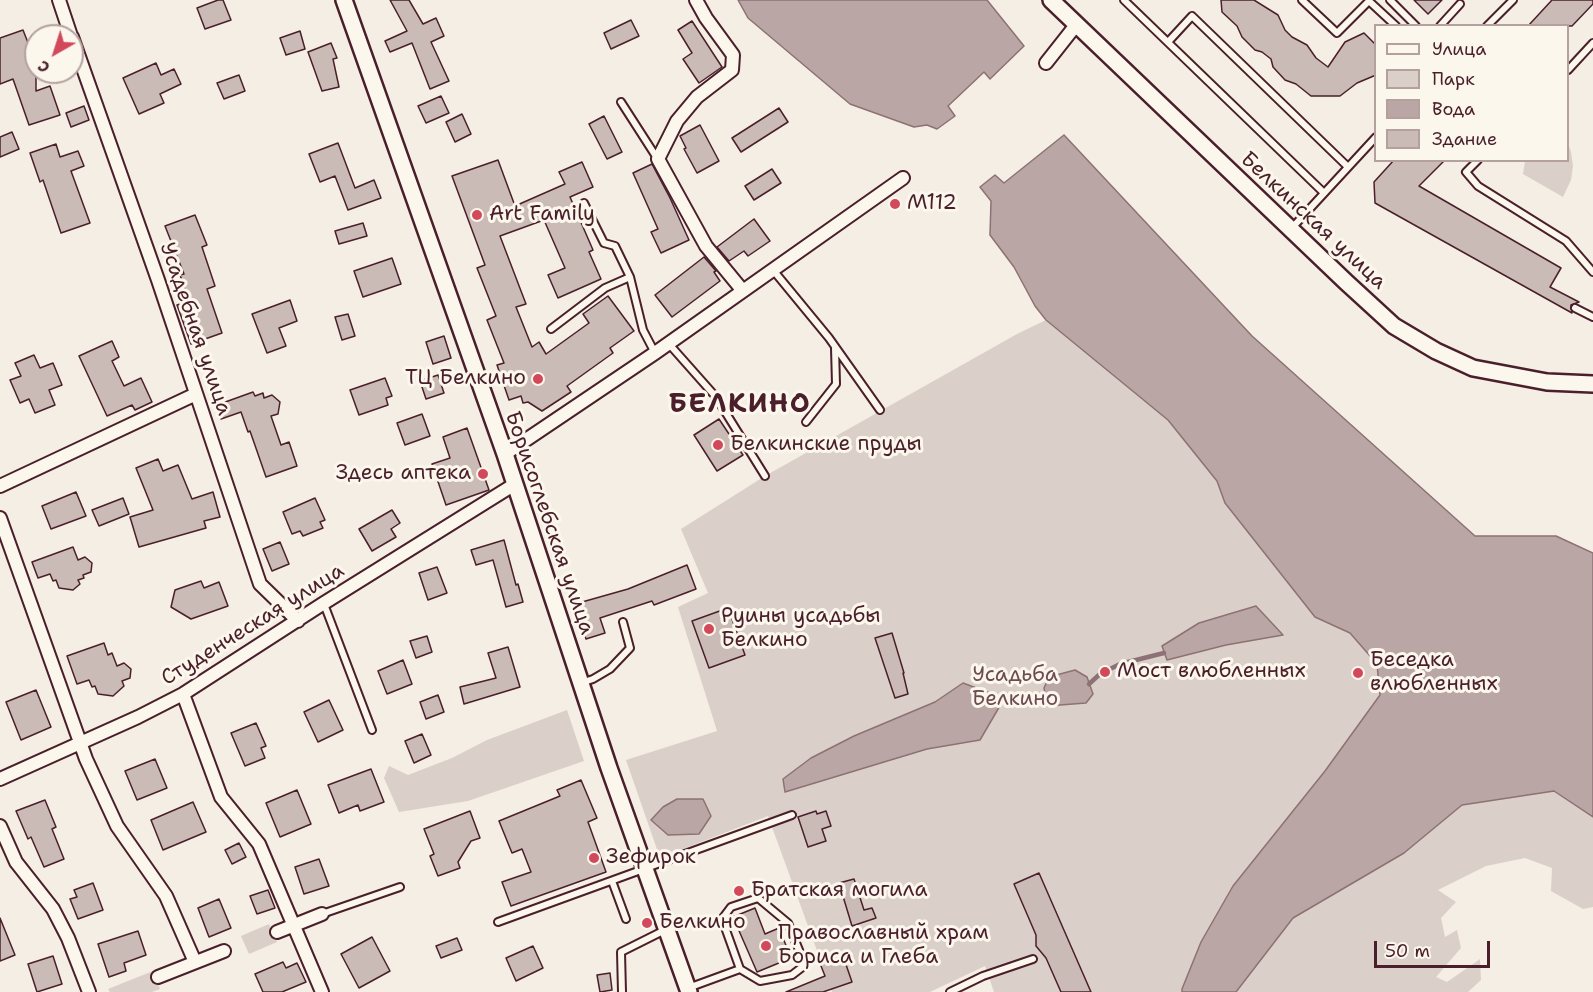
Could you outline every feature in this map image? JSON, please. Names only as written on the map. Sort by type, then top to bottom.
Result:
[{"type":"street","name":"Усадебная улица","points":[[59,0],[67,24]]},
{"type":"street","name":"Борисоглебская улица","points":[[344,0],[505,454],[644,869],[688,990]]},
{"type":"street","points":[[696,0],[733,55],[732,70],[697,97],[677,121],[658,159],[706,246],[743,291]]},
{"type":"street","name":"Белкинская улица","points":[[1051,0],[1394,326],[1436,351],[1473,368],[1547,382],[1593,384]]},
{"type":"street","points":[[1046,63],[1076,25]]},
{"type":"street","name":"Усадебная улица","points":[[84,72],[260,584],[298,621]]},
{"type":"street","points":[[505,454],[655,354],[903,178]]},
{"type":"street","points":[[0,485],[196,394]]},
{"type":"street","name":"Студенческая улица","points":[[0,779],[138,717],[183,694],[515,484]]},
{"type":"street","points":[[0,518],[80,743],[117,826],[166,896],[195,962]]},
{"type":"street","points":[[183,694],[220,797],[259,844],[322,992]]},
{"type":"street","points":[[0,826],[16,862],[53,909],[68,938],[89,992]]},
{"type":"street","points":[[277,932],[322,914]]},
{"type":"street","points":[[158,977],[224,951]]},
{"type":"lane","points":[[1302,0],[1337,33],[1369,1],[1394,24]]},
{"type":"lane","points":[[1390,0],[1414,24]]},
{"type":"lane","points":[[1489,24],[1513,0]]},
{"type":"lane","points":[[1127,1],[1323,192]]},
{"type":"lane","points":[[1442,24],[1460,4]]},
{"type":"lane","points":[[1168,42],[1192,16],[1347,166]]},
{"type":"lane","points":[[1569,69],[1593,43]]},
{"type":"lane","points":[[621,102],[658,159]]},
{"type":"lane","points":[[1291,229],[1374,139]]},
{"type":"lane","points":[[1476,162],[1466,172],[1478,186],[1566,241],[1593,272]]},
{"type":"lane","points":[[584,203],[604,243],[615,246],[630,277],[643,330],[655,354]]},
{"type":"lane","points":[[773,270],[836,347],[880,410]]},
{"type":"lane","points":[[551,329],[605,288],[630,277]]},
{"type":"lane","points":[[1575,308],[1593,317]]},
{"type":"lane","points":[[669,344],[716,397],[765,476]]},
{"type":"lane","points":[[806,423],[836,384],[836,347]]},
{"type":"lane","points":[[324,603],[372,730]]},
{"type":"lane","points":[[581,683],[594,679],[610,669],[630,648],[622,622]]},
{"type":"lane","points":[[498,922],[792,815]]},
{"type":"lane","points":[[612,881],[627,919]]},
{"type":"lane","points":[[322,914],[400,887]]},
{"type":"lane","points":[[758,898],[788,923],[805,965],[792,975],[760,981],[740,969],[722,919],[731,907],[758,898]]},
{"type":"lane","points":[[622,992],[621,952],[665,930]]},
{"type":"lane","points":[[950,992],[983,976],[1033,959]]},
{"type":"lane","points":[[688,990],[740,969]]},
{"type":"green space","points":[[1569,146],[1573,166],[1571,180],[1563,197],[1523,174],[1525,162],[1569,162]]},
{"type":"green space","name":"Усадьба Белкино","points":[[1046,320],[1168,420],[1217,481],[1225,503],[1315,617],[1350,633],[1377,664],[1380,695],[1325,771],[1233,886],[1201,942],[1182,992],[994,992],[985,966],[930,992],[832,992],[768,816],[660,858],[626,760],[717,731],[678,607],[708,593],[681,529],[765,476],[1017,334]]},
{"type":"green space","points":[[567,710],[584,761],[468,801],[399,812],[384,778],[389,766],[408,775],[452,758],[487,740]]},
{"type":"green space","points":[[1554,791],[1593,817],[1593,907],[1583,909],[1551,891],[1552,868],[1525,858],[1486,866],[1438,890],[1456,902],[1441,918],[1445,937],[1457,930],[1461,948],[1436,977],[1447,982],[1480,959],[1481,980],[1468,992],[1236,992],[1293,918],[1404,853],[1462,805]]},
{"type":"green space","points":[[269,924],[277,942],[249,954],[241,936]]},
{"type":"green space","points":[[153,971],[160,989],[152,992],[110,992],[108,989]]},
{"type":"water","points":[[738,0],[987,0],[1024,46],[990,79],[984,72],[948,106],[955,116],[937,129],[927,125],[914,127],[850,104],[748,18]]},
{"type":"water","points":[[1064,135],[1252,336],[1475,536],[1556,536],[1593,553],[1593,817],[1554,791],[1462,805],[1404,853],[1293,918],[1236,992],[1182,992],[1182,989],[1201,942],[1233,886],[1325,771],[1380,695],[1377,664],[1350,633],[1315,617],[1225,503],[1217,481],[1168,420],[1046,320],[1035,306],[1014,267],[990,235],[991,201],[980,187],[995,175],[1004,183]]},
{"type":"water","points":[[1256,606],[1283,635],[1226,645],[1167,660],[1162,646],[1199,623]]},
{"type":"water","points":[[1075,670],[1087,677],[1093,694],[1086,703],[1047,706],[1044,688],[1049,677]]},
{"type":"water","points":[[963,683],[990,693],[1001,704],[980,740],[927,749],[785,792],[783,779],[811,758],[854,736],[935,702]]},
{"type":"water","points":[[677,799],[703,799],[711,816],[699,834],[668,835],[651,820],[663,807]]},
{"type":"building","points":[[223,0],[231,20],[205,29],[197,8]]},
{"type":"building","points":[[390,0],[409,0],[423,24],[436,18],[444,36],[431,42],[449,81],[430,89],[412,43],[390,52],[385,41],[407,31]]},
{"type":"building","points":[[1221,0],[1254,0],[1278,15],[1285,30],[1292,37],[1307,45],[1316,58],[1328,67],[1345,42],[1364,33],[1374,43],[1374,76],[1357,83],[1340,96],[1311,96],[1296,84],[1285,80],[1273,67],[1271,59],[1255,50],[1242,37],[1237,26],[1222,12]]},
{"type":"building","points":[[1414,0],[1442,0],[1428,14]]},
{"type":"building","points":[[1552,0],[1593,0],[1593,4],[1572,26],[1569,24],[1530,24]]},
{"type":"building","points":[[631,20],[639,36],[611,49],[604,33]]},
{"type":"building","points":[[692,21],[722,67],[699,83],[683,59],[692,53],[678,30]]},
{"type":"building","points":[[23,30],[24,84],[36,84],[36,91],[50,86],[60,115],[29,125],[13,79],[0,84],[0,38]]},
{"type":"building","points":[[300,31],[305,49],[286,55],[280,38]]},
{"type":"building","points":[[331,43],[337,58],[333,59],[339,87],[322,91],[308,52]]},
{"type":"building","points":[[156,63],[161,75],[174,69],[181,84],[160,94],[164,103],[139,114],[123,78]]},
{"type":"building","points":[[239,75],[245,91],[224,99],[217,83]]},
{"type":"building","points":[[441,96],[449,113],[426,123],[418,106]]},
{"type":"building","points":[[84,106],[89,120],[71,127],[66,113]]},
{"type":"building","points":[[779,108],[788,122],[741,152],[732,138]]},
{"type":"building","points":[[462,114],[471,134],[455,142],[446,122]]},
{"type":"building","points":[[604,116],[622,152],[607,159],[589,124]]},
{"type":"building","points":[[700,125],[719,161],[697,173],[680,136]]},
{"type":"building","points":[[12,132],[19,149],[0,157],[0,137]]},
{"type":"building","points":[[338,143],[355,188],[374,180],[381,198],[348,210],[335,176],[320,182],[309,154]]},
{"type":"building","points":[[56,144],[60,157],[78,151],[84,166],[71,171],[90,223],[61,233],[43,180],[40,182],[30,153]]},
{"type":"building","points":[[498,160],[515,206],[565,184],[559,172],[582,162],[593,187],[570,197],[593,250],[589,252],[601,279],[558,298],[548,275],[565,268],[544,220],[500,236],[526,304],[516,307],[532,347],[539,342],[546,354],[589,323],[583,314],[608,296],[634,331],[610,348],[613,353],[567,386],[571,392],[542,411],[528,402],[523,403],[521,396],[509,400],[497,365],[504,363],[487,320],[496,316],[477,268],[485,265],[452,176]]},
{"type":"building","points":[[1392,162],[1443,162],[1419,186],[1561,268],[1550,287],[1579,302],[1571,305],[1572,313],[1375,203],[1374,182]]},
{"type":"building","points":[[652,164],[689,240],[661,253],[651,232],[658,229],[633,173]]},
{"type":"building","points":[[772,169],[781,183],[754,200],[745,186]]},
{"type":"building","points":[[195,215],[207,245],[202,247],[215,286],[207,289],[222,333],[191,344],[177,305],[189,301],[180,275],[184,274],[165,226]]},
{"type":"building","points":[[754,219],[770,241],[748,256],[744,251],[729,261],[717,247]]},
{"type":"building","points":[[363,223],[367,236],[339,244],[335,231]]},
{"type":"building","points":[[704,257],[716,271],[714,272],[720,281],[672,317],[655,295]]},
{"type":"building","points":[[392,258],[401,284],[363,297],[354,271]]},
{"type":"building","points":[[290,300],[297,321],[279,328],[286,346],[267,353],[252,314]]},
{"type":"building","points":[[348,314],[355,336],[342,340],[335,317]]},
{"type":"building","points":[[444,336],[451,358],[433,364],[426,342]]},
{"type":"building","points":[[112,341],[119,357],[112,361],[124,386],[141,378],[152,402],[135,410],[132,405],[107,416],[79,356]]},
{"type":"building","points":[[34,355],[40,368],[53,363],[62,385],[49,390],[55,405],[35,413],[29,399],[20,403],[10,380],[21,376],[15,363]]},
{"type":"building","points":[[438,375],[444,393],[426,399],[420,381]]},
{"type":"building","points":[[385,378],[392,396],[386,398],[388,405],[359,415],[350,390]]},
{"type":"building","points":[[253,392],[255,396],[263,393],[264,398],[272,395],[280,402],[278,414],[271,416],[281,445],[289,442],[297,466],[266,477],[241,412],[221,419],[217,405]]},
{"type":"building","points":[[422,414],[430,436],[405,445],[397,423]]},
{"type":"building","name":"Белкинские пруды","points":[[719,419],[743,455],[717,471],[694,435]]},
{"type":"building","points":[[467,428],[489,490],[446,505],[432,464],[450,458],[443,437]]},
{"type":"building","points":[[158,459],[163,471],[178,465],[192,499],[213,492],[220,517],[204,521],[206,528],[139,547],[130,517],[153,510],[136,468]]},
{"type":"building","points":[[76,492],[86,516],[51,529],[42,506]]},
{"type":"building","points":[[123,498],[129,514],[99,526],[92,510]]},
{"type":"building","points":[[315,498],[325,520],[320,522],[323,528],[303,536],[300,531],[292,534],[283,512]]},
{"type":"building","points":[[392,510],[400,523],[391,529],[396,537],[372,551],[359,529]]},
{"type":"building","points":[[504,540],[523,602],[506,607],[493,560],[476,565],[471,550]]},
{"type":"building","points":[[280,542],[289,564],[272,571],[263,549]]},
{"type":"building","points":[[73,547],[78,560],[85,557],[92,563],[91,572],[78,580],[80,584],[73,590],[59,588],[56,580],[53,581],[50,574],[38,578],[32,562]]},
{"type":"building","points":[[687,565],[696,589],[654,605],[652,601],[600,618],[605,633],[586,639],[575,604],[628,589]]},
{"type":"building","points":[[437,567],[447,593],[428,600],[419,573]]},
{"type":"building","points":[[201,581],[204,588],[219,582],[228,606],[191,619],[171,607],[175,590]]},
{"type":"building","points":[[728,608],[745,655],[709,668],[692,621]]},
{"type":"building","points":[[892,633],[908,694],[895,698],[875,638]]},
{"type":"building","points":[[427,636],[432,652],[416,658],[410,641]]},
{"type":"building","points":[[104,643],[108,655],[112,653],[117,666],[124,663],[131,669],[130,678],[122,681],[124,686],[113,696],[98,694],[95,686],[92,687],[89,680],[77,684],[67,656]]},
{"type":"building","points":[[508,647],[520,687],[464,704],[460,687],[496,678],[488,653]]},
{"type":"building","points":[[403,660],[412,684],[387,694],[378,671]]},
{"type":"building","points":[[36,690],[51,727],[21,740],[6,702]]},
{"type":"building","points":[[438,695],[444,712],[426,719],[420,702]]},
{"type":"building","points":[[329,700],[343,730],[318,742],[304,712]]},
{"type":"building","points":[[256,723],[266,746],[261,748],[265,758],[245,766],[231,733]]},
{"type":"building","points":[[422,734],[431,755],[414,763],[405,741]]},
{"type":"building","points":[[155,759],[167,788],[137,800],[125,771]]},
{"type":"building","points":[[371,769],[384,802],[360,811],[358,805],[339,813],[328,785]]},
{"type":"building","points":[[581,780],[597,818],[588,822],[606,872],[511,906],[502,882],[531,872],[522,849],[512,853],[499,821],[560,796],[557,790]]},
{"type":"building","points":[[297,790],[311,824],[280,837],[266,803]]},
{"type":"building","points":[[45,800],[56,827],[52,829],[64,859],[44,867],[16,811]]},
{"type":"building","points":[[193,802],[206,832],[163,850],[151,820]]},
{"type":"building","points":[[470,811],[480,838],[471,841],[458,862],[460,868],[438,876],[430,856],[434,854],[424,829]]},
{"type":"building","points":[[816,811],[817,814],[826,811],[831,826],[822,829],[826,841],[808,847],[798,817]]},
{"type":"building","points":[[239,843],[246,857],[232,864],[225,850]]},
{"type":"building","points":[[319,859],[329,886],[304,894],[295,867]]},
{"type":"building","points":[[1039,873],[1091,992],[1061,992],[1046,958],[1036,946],[1036,935],[1014,884]]},
{"type":"building","points":[[854,879],[864,910],[872,908],[876,918],[852,926],[839,883]]},
{"type":"building","points":[[93,883],[103,910],[78,919],[70,899],[77,897],[74,890]]},
{"type":"building","points":[[268,890],[275,908],[257,914],[250,896]]},
{"type":"building","points":[[219,899],[231,928],[209,937],[198,908]]},
{"type":"building","name":"Православный храм Бориса и Глеба","points":[[755,908],[765,934],[779,928],[791,958],[757,972],[733,917]]},
{"type":"building","points":[[0,918],[15,955],[0,961]]},
{"type":"building","points":[[138,931],[146,955],[124,963],[126,971],[109,977],[98,944]]},
{"type":"building","points":[[372,937],[390,971],[359,988],[341,954]]},
{"type":"building","points":[[457,938],[462,950],[441,958],[436,946]]},
{"type":"building","points":[[533,946],[543,968],[516,981],[506,958]]},
{"type":"building","points":[[842,953],[852,982],[823,992],[786,992],[825,976],[819,961]]},
{"type":"building","points":[[53,956],[62,984],[37,992],[28,964]]},
{"type":"building","points":[[283,962],[286,968],[297,963],[306,982],[282,992],[263,992],[255,974]]},
{"type":"building","points":[[610,973],[612,990],[600,992],[597,975]]},
{"type":"waterway","points":[[1089,684],[1100,674],[1120,664],[1164,653]]},
{"type":"place","name":"М112","points":[[895,204]]},
{"type":"place","name":"Art Family","points":[[477,215]]},
{"type":"place","name":"ТЦ Белкино","points":[[538,379]]},
{"type":"place","name":"Белкинские пруды","points":[[718,445]]},
{"type":"place","name":"Здесь аптека","points":[[483,474]]},
{"type":"place","name":"Руины усадьбы Белкино","points":[[709,629]]},
{"type":"place","name":"Мост влюбленных","points":[[1105,672]]},
{"type":"place","name":"Беседка влюбленных","points":[[1358,673]]},
{"type":"place","name":"Зефирок","points":[[594,858]]},
{"type":"place","name":"Братская могила","points":[[739,891]]},
{"type":"place","name":"Белкино","points":[[647,923]]},
{"type":"place","name":"Православный храм Бориса и Глеба","points":[[766,946]]},
{"type":"district","name":"БЕЛКИНО","points":[[740,405]]}]
